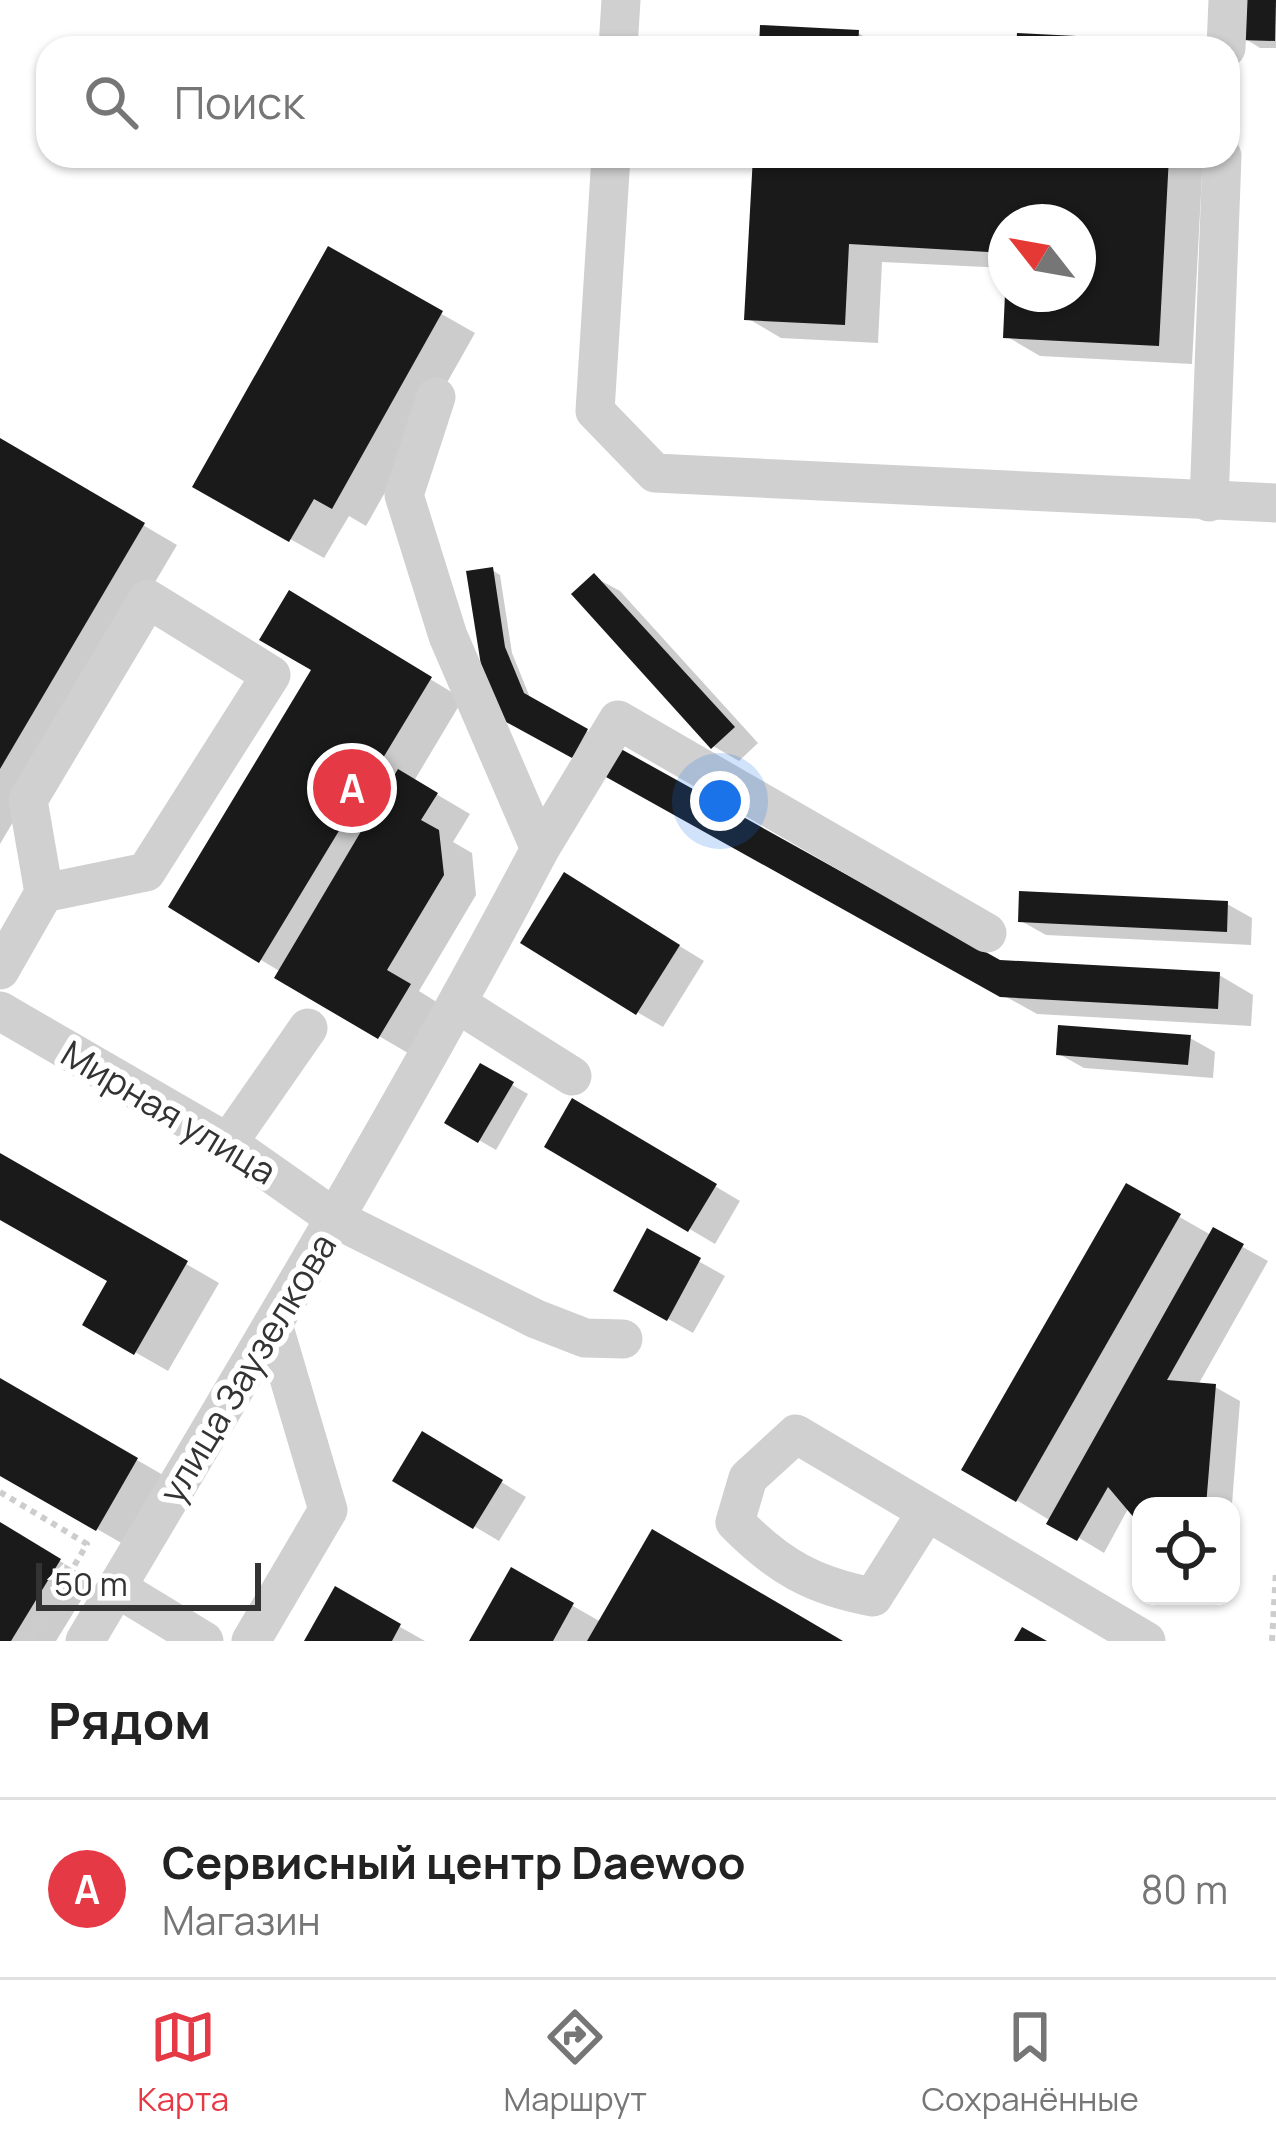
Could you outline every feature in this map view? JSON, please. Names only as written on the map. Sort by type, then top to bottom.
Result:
[{"type":"street","points":[[619,36],[621,0]]},
{"type":"street","points":[[1226,36],[1228,0]]},
{"type":"street","points":[[610,168],[595,411],[655,473],[1265,503]]},
{"type":"street","points":[[1209,502],[1222,168]]},
{"type":"street","points":[[436,397],[404,495],[448,636],[540,849]]},
{"type":"street","points":[[0,970],[44,893],[28,800],[148,599],[271,675],[146,872],[44,893]]},
{"type":"street","name":"улица Заузелкова","points":[[85,1641],[336,1219],[540,849],[618,720],[987,933]]},
{"type":"street","points":[[458,1004],[572,1076]]},
{"type":"street","name":"Мирная улица","points":[[0,1011],[228,1142],[336,1219],[536,1318],[585,1338],[623,1339]]},
{"type":"street","points":[[228,1142],[308,1028]]},
{"type":"street","points":[[251,1641],[328,1510],[273,1324]]},
{"type":"street","points":[[926,1513],[873,1597],[827,1588],[768,1556],[735,1522],[748,1478],[796,1434],[1145,1641]]},
{"type":"street","points":[[117,1588],[204,1641]]},
{"type":"path","points":[[0,1492],[87,1544],[30,1641]]},
{"type":"path","points":[[1272,1641],[1276,1570]]},
{"type":"building","points":[[1242,0],[1276,0],[1275,41],[1240,40]]},
{"type":"building","points":[[760,25],[859,30],[859,36],[760,36]]},
{"type":"building","points":[[752,168],[1168,168],[1159,346],[1003,338],[1004,312],[1096,312],[1096,204],[988,204],[988,252],[849,244],[845,325],[744,320]]},
{"type":"building","points":[[328,246],[443,311],[332,509],[314,499],[289,542],[192,487]]},
{"type":"building","points":[[0,438],[145,523],[0,769]]},
{"type":"building","points":[[493,567],[505,647],[524,693],[588,729],[572,758],[506,722],[484,684],[466,571]]},
{"type":"building","points":[[594,573],[735,727],[711,749],[571,594]]},
{"type":"building","points":[[289,590],[432,677],[259,963],[168,907],[311,670],[259,640]]},
{"type":"building","points":[[621,749],[1000,960],[1220,972],[1218,1009],[1000,997],[606,777]]},
{"type":"building","points":[[398,769],[438,793],[421,820],[439,830],[444,875],[387,970],[411,984],[378,1039],[274,978]]},
{"type":"building","points":[[564,872],[680,945],[636,1015],[520,943]]},
{"type":"building","points":[[1019,891],[1228,901],[1227,932],[1018,922]]},
{"type":"building","points":[[1058,1025],[1191,1035],[1188,1065],[1056,1055]]},
{"type":"building","points":[[480,1063],[514,1082],[478,1143],[444,1123]]},
{"type":"building","points":[[572,1098],[717,1184],[688,1232],[544,1147]]},
{"type":"building","points":[[0,1153],[188,1261],[134,1355],[82,1325],[107,1281],[0,1220]]},
{"type":"building","points":[[1126,1183],[1181,1214],[1016,1502],[961,1470]]},
{"type":"building","points":[[1213,1227],[1244,1244],[1167,1380],[1216,1384],[1207,1497],[1132,1497],[1132,1515],[1108,1487],[1077,1541],[1046,1524]]},
{"type":"building","points":[[647,1228],[701,1258],[667,1321],[613,1291]]},
{"type":"building","points":[[0,1378],[138,1458],[96,1531],[0,1476]]},
{"type":"building","points":[[422,1431],[503,1480],[473,1529],[392,1481]]},
{"type":"building","points":[[0,1522],[61,1559],[11,1641],[0,1641]]},
{"type":"building","points":[[652,1529],[843,1641],[587,1641]]},
{"type":"building","points":[[511,1567],[574,1603],[553,1641],[469,1641]]},
{"type":"building","points":[[335,1586],[401,1624],[392,1641],[304,1641]]},
{"type":"building","points":[[1022,1627],[1047,1641],[1014,1641]]},
{"type":"place","name":"Сервисный центр Daewoo","points":[[352,788]]}]
